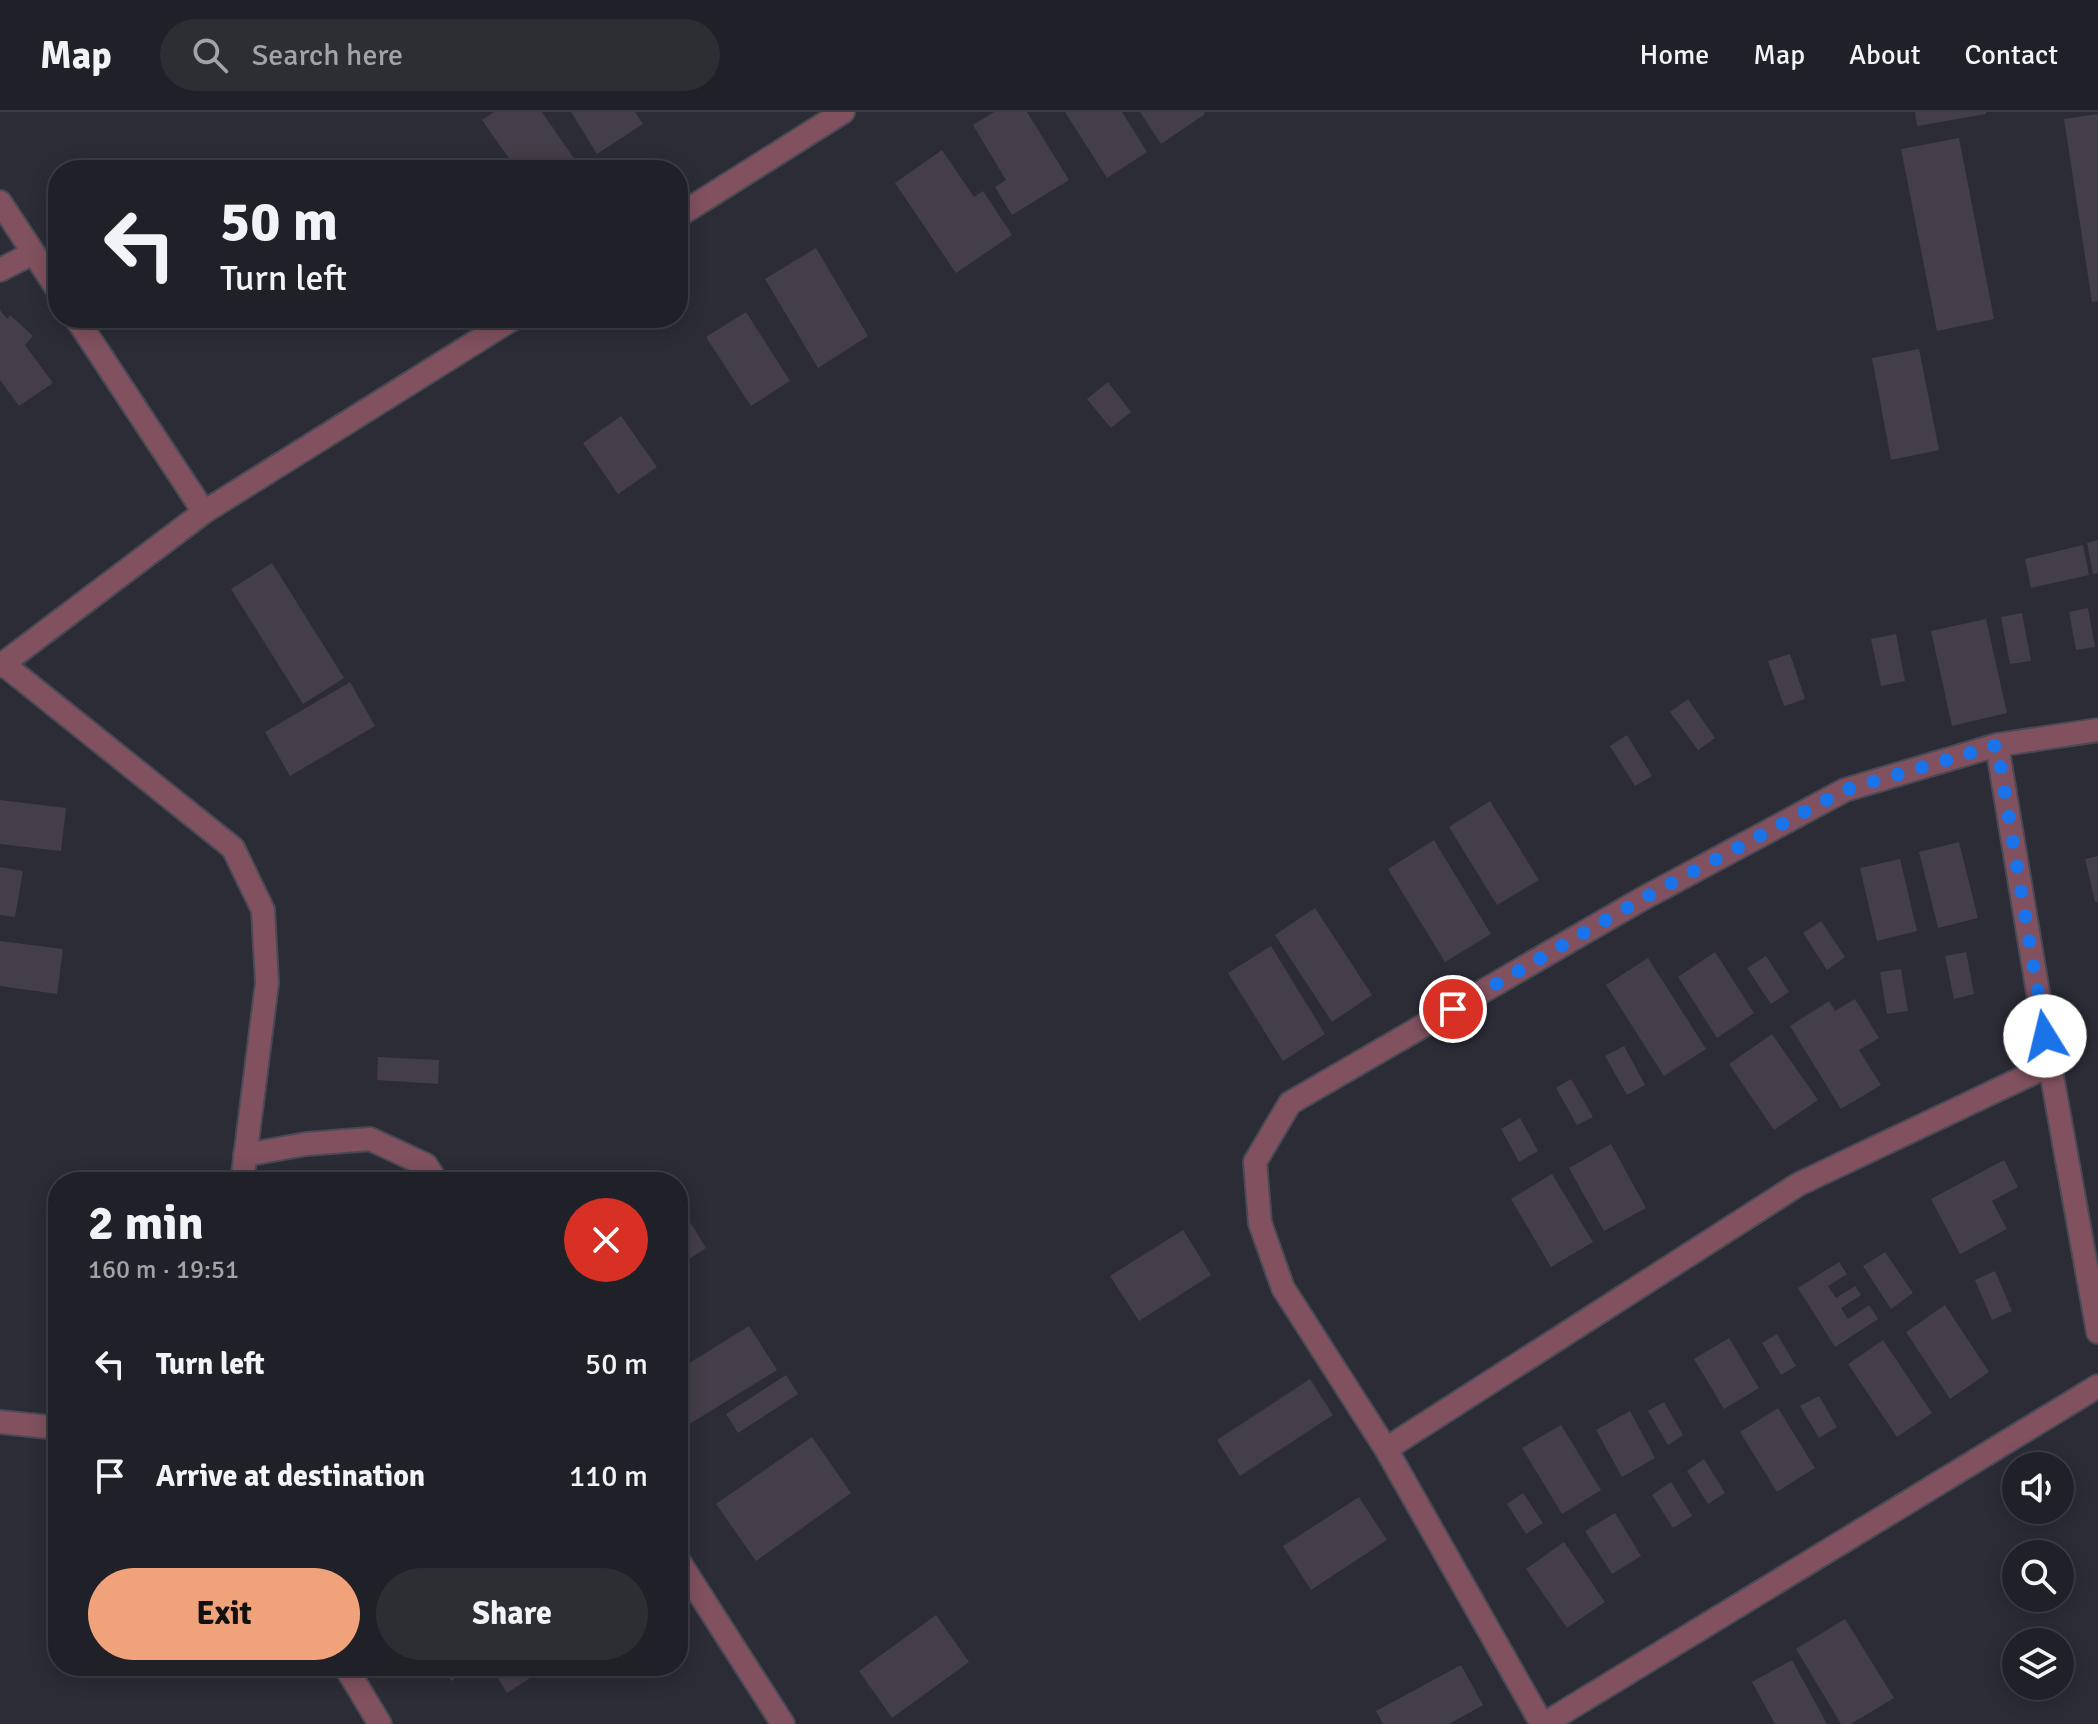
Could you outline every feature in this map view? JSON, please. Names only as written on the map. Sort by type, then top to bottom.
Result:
[{"type":"street","points":[[688,210],[843,112]]},
{"type":"street","points":[[0,202],[48,275]]},
{"type":"street","points":[[0,270],[33,253]]},
{"type":"street","points":[[83,328],[204,512]]},
{"type":"street","points":[[243,1172],[267,983],[263,910],[233,848],[1,664],[204,512],[498,328]]},
{"type":"street","points":[[2098,730],[1997,745],[1845,790],[1642,899],[1290,1103],[1255,1162],[1260,1223],[1283,1288],[1386,1449],[1543,1724],[2098,1386]]},
{"type":"street","points":[[1997,745],[2098,1332]]},
{"type":"street","points":[[1386,1449],[1799,1184],[2050,1065]]},
{"type":"street","points":[[245,1155],[306,1144],[370,1139],[426,1165],[431,1172]]},
{"type":"street","points":[[0,1422],[48,1427]]},
{"type":"street","points":[[688,1576],[783,1724]]},
{"type":"street","points":[[351,1676],[380,1724]]},
{"type":"building","points":[[494,112],[542,112],[575,160],[510,160],[482,120]]},
{"type":"building","points":[[571,112],[635,112],[643,124],[597,154]]},
{"type":"building","points":[[994,112],[1027,112],[1069,180],[1012,215],[995,187],[1006,180],[973,125]]},
{"type":"building","points":[[1065,112],[1122,112],[1147,152],[1107,178]]},
{"type":"building","points":[[1140,112],[1204,112],[1205,114],[1161,144]]},
{"type":"building","points":[[1915,112],[1986,112],[1986,114],[1917,126]]},
{"type":"building","points":[[2098,114],[2098,301],[2092,302],[2064,119]]},
{"type":"building","points":[[1959,138],[1994,319],[1937,331],[1901,149]]},
{"type":"building","points":[[942,150],[974,197],[983,191],[1012,235],[956,273],[895,183]]},
{"type":"building","points":[[816,248],[868,336],[818,368],[765,279]]},
{"type":"building","points":[[0,310],[7,319],[10,315],[33,336],[25,345],[53,383],[19,406],[0,380]]},
{"type":"building","points":[[746,312],[790,381],[751,406],[706,337]]},
{"type":"building","points":[[1919,349],[1939,450],[1891,460],[1872,358]]},
{"type":"building","points":[[1108,382],[1131,412],[1111,428],[1087,399]]},
{"type":"building","points":[[621,416],[657,467],[618,494],[583,443]]},
{"type":"building","points":[[2098,540],[2098,573],[2093,574],[2087,543]]},
{"type":"building","points":[[2083,545],[2089,575],[2031,588],[2025,559]]},
{"type":"building","points":[[272,563],[344,678],[303,704],[231,589]]},
{"type":"building","points":[[2088,608],[2095,647],[2076,650],[2069,612]]},
{"type":"building","points":[[2022,613],[2031,661],[2010,664],[2001,617]]},
{"type":"building","points":[[1986,619],[2007,713],[1952,726],[1931,631]]},
{"type":"building","points":[[1896,634],[1905,681],[1881,686],[1871,639]]},
{"type":"building","points":[[1790,654],[1805,699],[1784,706],[1768,661]]},
{"type":"building","points":[[350,682],[375,726],[290,776],[265,732]]},
{"type":"building","points":[[1688,699],[1715,738],[1698,750],[1670,712]]},
{"type":"building","points":[[1627,735],[1652,776],[1635,786],[1610,746]]},
{"type":"building","points":[[0,800],[66,808],[61,851],[0,844]]},
{"type":"building","points":[[1490,801],[1539,880],[1497,905],[1449,827]]},
{"type":"building","points":[[1434,840],[1491,934],[1445,962],[1388,869]]},
{"type":"building","points":[[1959,842],[1978,918],[1938,928],[1919,852]]},
{"type":"building","points":[[2098,856],[2098,902],[2095,902],[2085,859]]},
{"type":"building","points":[[1900,859],[1917,931],[1877,941],[1860,868]]},
{"type":"building","points":[[0,867],[23,871],[15,917],[0,915]]},
{"type":"building","points":[[1315,908],[1372,995],[1332,1022],[1275,935]]},
{"type":"building","points":[[1821,921],[1845,957],[1827,970],[1803,933]]},
{"type":"building","points":[[0,941],[63,949],[57,994],[0,986]]},
{"type":"building","points":[[1271,946],[1325,1034],[1283,1061],[1228,973]]},
{"type":"building","points":[[1715,952],[1754,1013],[1717,1038],[1678,977]]},
{"type":"building","points":[[1966,952],[1974,994],[1954,999],[1945,956]]},
{"type":"building","points":[[1766,956],[1789,992],[1771,1004],[1747,968]]},
{"type":"building","points":[[1648,958],[1706,1049],[1664,1076],[1606,985]]},
{"type":"building","points":[[1901,969],[1908,1011],[1887,1014],[1880,972]]},
{"type":"building","points":[[1855,999],[1879,1038],[1859,1050],[1881,1085],[1841,1109],[1790,1026],[1829,1001],[1835,1011]]},
{"type":"building","points":[[1772,1034],[1818,1100],[1774,1130],[1729,1064]]},
{"type":"building","points":[[1624,1046],[1645,1085],[1627,1095],[1605,1056]]},
{"type":"building","points":[[378,1057],[439,1060],[438,1084],[377,1080]]},
{"type":"building","points":[[1571,1079],[1593,1117],[1577,1125],[1556,1088]]},
{"type":"building","points":[[1520,1118],[1538,1151],[1519,1162],[1501,1129]]},
{"type":"building","points":[[1611,1144],[1646,1208],[1604,1231],[1569,1168]]},
{"type":"building","points":[[2004,1160],[2018,1187],[1992,1201],[2007,1229],[1960,1254],[1931,1199]]},
{"type":"building","points":[[1552,1174],[1593,1242],[1551,1267],[1511,1199]]},
{"type":"building","points":[[688,1219],[706,1248],[688,1260]]},
{"type":"building","points":[[1183,1230],[1211,1275],[1139,1321],[1110,1276]]},
{"type":"building","points":[[1885,1252],[1913,1293],[1891,1309],[1863,1266]]},
{"type":"building","points":[[1839,1262],[1847,1274],[1828,1286],[1836,1298],[1855,1286],[1861,1295],[1841,1308],[1848,1319],[1869,1305],[1878,1319],[1835,1347],[1798,1288]]},
{"type":"building","points":[[1995,1271],[2012,1311],[1992,1320],[1975,1280]]},
{"type":"building","points":[[1945,1305],[1989,1372],[1950,1399],[1906,1332]]},
{"type":"building","points":[[749,1326],[777,1370],[688,1425],[688,1364]]},
{"type":"building","points":[[1777,1334],[1796,1366],[1781,1375],[1762,1343]]},
{"type":"building","points":[[1729,1338],[1759,1388],[1724,1409],[1694,1359]]},
{"type":"building","points":[[1883,1340],[1932,1413],[1897,1437],[1848,1364]]},
{"type":"building","points":[[786,1375],[798,1394],[738,1433],[726,1414]]},
{"type":"building","points":[[1310,1379],[1333,1415],[1240,1476],[1217,1440]]},
{"type":"building","points":[[1819,1396],[1837,1427],[1819,1438],[1800,1406]]},
{"type":"building","points":[[1664,1402],[1683,1435],[1668,1445],[1648,1411]]},
{"type":"building","points":[[1778,1408],[1815,1468],[1777,1492],[1740,1432]]},
{"type":"building","points":[[1630,1411],[1655,1458],[1622,1477],[1596,1430]]},
{"type":"building","points":[[1561,1425],[1601,1490],[1562,1514],[1522,1448]]},
{"type":"building","points":[[812,1437],[851,1493],[756,1561],[716,1504]]},
{"type":"building","points":[[1704,1459],[1725,1493],[1708,1504],[1687,1471]]},
{"type":"building","points":[[1671,1482],[1692,1516],[1673,1528],[1652,1495]]},
{"type":"building","points":[[1523,1493],[1543,1523],[1526,1534],[1507,1504]]},
{"type":"building","points":[[1359,1497],[1387,1540],[1311,1590],[1283,1546]]},
{"type":"building","points":[[1615,1513],[1641,1556],[1612,1574],[1585,1531]]},
{"type":"building","points":[[1564,1542],[1605,1602],[1567,1628],[1526,1569]]},
{"type":"building","points":[[936,1615],[969,1662],[892,1718],[859,1671]]},
{"type":"building","points":[[1845,1619],[1894,1698],[1851,1724],[1841,1724],[1796,1649]]},
{"type":"building","points":[[1792,1660],[1827,1724],[1775,1724],[1752,1682]]},
{"type":"building","points":[[1461,1665],[1483,1705],[1449,1724],[1383,1724],[1376,1711]]},
{"type":"building","points":[[496,1676],[533,1676],[507,1693]]},
{"type":"route","points":[[1453,1009],[1642,899],[1845,790],[1997,745],[2045,1036]]}]
